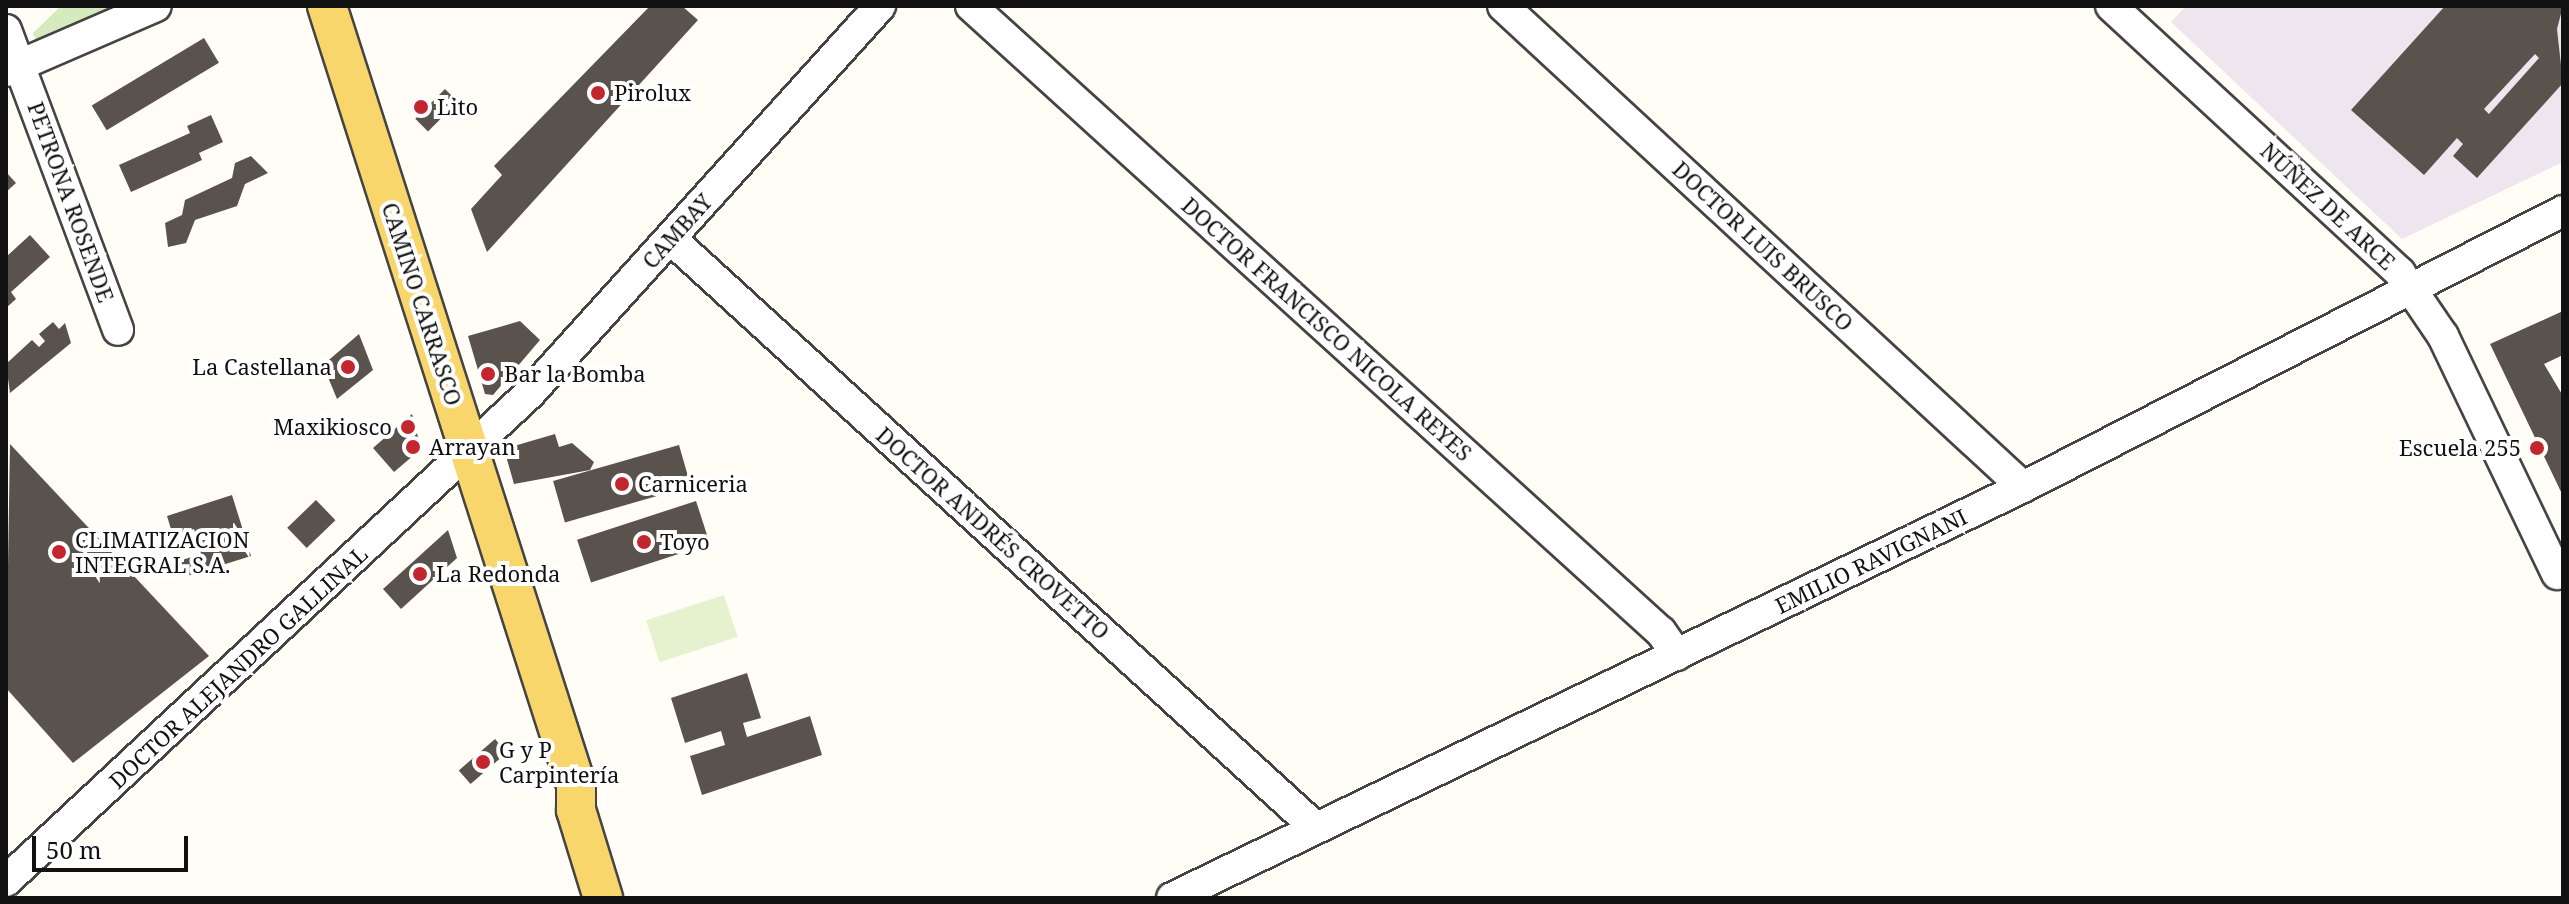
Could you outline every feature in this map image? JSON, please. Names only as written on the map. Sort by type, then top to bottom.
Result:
[{"type":"main road","name":"CAMINO CARRASCO","points":[[327,6],[576,785],[576,810],[603,898]]},
{"type":"main road","name":"CAMINO CARRASCO","points":[[576,785],[591,800],[629,898]]},
{"type":"street","points":[[14,68],[156,6]]},
{"type":"street","name":"CAMBAY","points":[[470,452],[671,239],[880,6]]},
{"type":"street","name":"DOCTOR FRANCISCO NICOLA REYES","points":[[971,6],[1661,632],[1677,655]]},
{"type":"street","name":"DOCTOR LUIS BRUSCO","points":[[1503,6],[2023,487]]},
{"type":"street","name":"NÚÑEZ DE ARCE","points":[[2111,6],[2413,290],[2443,336],[2557,574]]},
{"type":"street","name":"PETRONA ROSENDE","points":[[6,30],[14,68],[118,330]]},
{"type":"street","name":"EMILIO RAVIGNANI","points":[[1172,898],[2023,487],[2563,211]]},
{"type":"street","name":"DOCTOR ANDRÉS CROVETTO","points":[[671,239],[1315,827]]},
{"type":"street","name":"DOCTOR ALEJANDRO GALLINAL","points":[[6,881],[470,452]]},
{"type":"shaded area","points":[[2186,6],[2563,6],[2563,162],[2402,239],[2171,22]]},
{"type":"green space","points":[[61,6],[133,6],[39,48],[33,33]]},
{"type":"green space","points":[[724,595],[738,637],[660,662],[646,620]]},
{"type":"building","name":"Pirolux","points":[[650,6],[682,6],[698,20],[487,252],[471,209],[502,175],[494,166]]},
{"type":"building","points":[[2445,6],[2563,6],[2557,29],[2563,83],[2477,178],[2453,156],[2463,144],[2457,138],[2424,175],[2351,110]],"holes":[[[2535,54],[2539,58],[2489,114],[2484,109]]]},
{"type":"building","points":[[204,38],[219,63],[107,130],[92,105]]},
{"type":"building","points":[[445,89],[458,102],[428,131],[415,119]]},
{"type":"building","points":[[211,115],[223,142],[199,153],[202,160],[131,192],[119,165],[190,133],[187,126]]},
{"type":"building","points":[[251,156],[268,173],[245,184],[237,206],[195,220],[186,243],[168,247],[165,223],[182,215],[185,200],[232,178],[235,163]]},
{"type":"building","points":[[6,172],[16,183],[6,192]]},
{"type":"building","points":[[30,235],[50,257],[11,292],[16,299],[6,308],[6,257]]},
{"type":"building","points":[[2563,311],[2563,355],[2544,364],[2563,396],[2563,496],[2490,344]]},
{"type":"building","points":[[520,321],[540,340],[493,395],[485,394],[468,336]]},
{"type":"building","points":[[53,322],[59,329],[65,323],[71,343],[10,393],[6,364],[32,340],[39,347],[45,341],[39,334]]},
{"type":"building","name":"La Castellana","points":[[359,334],[373,370],[337,399],[323,365]]},
{"type":"building","points":[[412,414],[421,449],[394,472],[373,448]]},
{"type":"building","points":[[555,434],[559,447],[572,443],[594,462],[590,470],[514,484],[504,449]]},
{"type":"building","name":"CLIMATIZACION INTEGRAL S.A.","points":[[10,444],[209,656],[73,763],[6,688]]},
{"type":"building","name":"Carniceria","points":[[679,445],[691,486],[565,522],[553,481]]},
{"type":"building","points":[[232,495],[251,556],[184,577],[179,561],[201,554],[194,529],[173,536],[167,516]]},
{"type":"building","points":[[316,500],[335,520],[307,548],[287,528]]},
{"type":"building","name":"Toyo","points":[[696,501],[710,544],[591,582],[577,540]]},
{"type":"building","name":"La Redonda","points":[[448,530],[457,558],[401,609],[383,589]]},
{"type":"building","points":[[747,673],[761,718],[743,723],[747,737],[810,716],[822,755],[702,795],[690,756],[725,745],[721,731],[685,743],[671,698]]},
{"type":"building","name":"G y P Carpintería","points":[[495,739],[507,753],[471,784],[459,770]]},
{"type":"place","name":"Pirolux","points":[[598,93]]},
{"type":"place","name":"Lito","points":[[421,107]]},
{"type":"place","name":"La Castellana","points":[[348,367]]},
{"type":"place","name":"Bar la Bomba","points":[[488,374]]},
{"type":"place","name":"Maxikiosco","points":[[408,427]]},
{"type":"place","name":"Arrayan","points":[[413,447]]},
{"type":"place","name":"Escuela 255","points":[[2537,448]]},
{"type":"place","name":"Carniceria","points":[[622,484]]},
{"type":"place","name":"Toyo","points":[[644,542]]},
{"type":"place","name":"CLIMATIZACION INTEGRAL S.A.","points":[[59,552]]},
{"type":"place","name":"La Redonda","points":[[420,574]]},
{"type":"place","name":"G y P Carpintería","points":[[483,762]]}]
